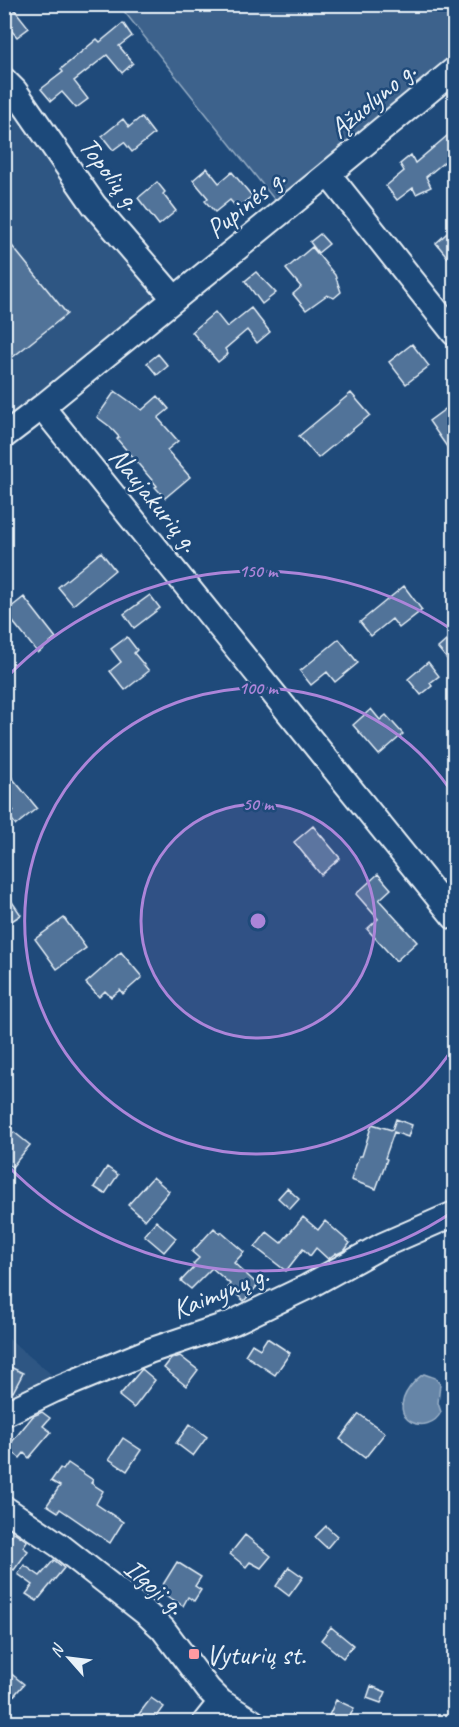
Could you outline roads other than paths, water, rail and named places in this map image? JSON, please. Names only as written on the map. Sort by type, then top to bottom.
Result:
[{"type":"street","name":"Ąžuolyno g.","points":[[328,174],[454,70]]},
{"type":"street","name":"Topolių g.","points":[[4,80],[15,91],[94,205],[174,298]]},
{"type":"street","name":"Pupinės g.","points":[[42,407],[328,174],[454,333]]},
{"type":"street","points":[[4,436],[42,407]]},
{"type":"street","name":"Naujakurių g.","points":[[42,407],[454,916]]},
{"type":"street","name":"Kaimynų g.","points":[[4,1414],[54,1390],[149,1351],[232,1323],[307,1287],[383,1245],[454,1214]]},
{"type":"street","name":"Ilgoji g.","points":[[4,1508],[58,1545],[147,1614],[163,1629],[208,1689],[221,1702],[253,1722]]},
{"type":"street","points":[[205,1722],[221,1702]]},
{"type":"place","name":"Vyturių st.","points":[[194,1654]]}]
